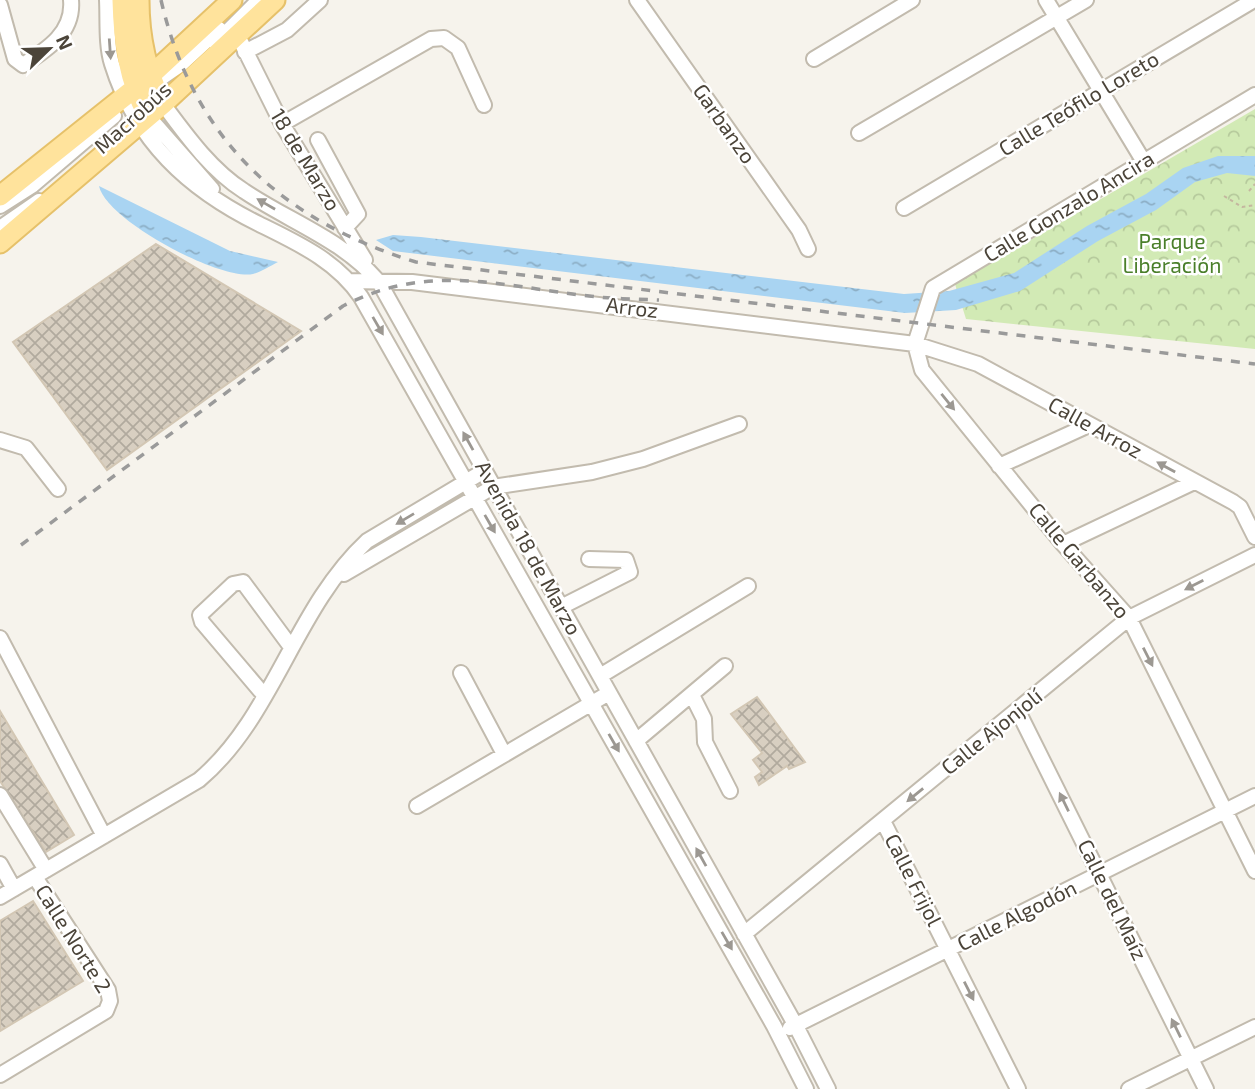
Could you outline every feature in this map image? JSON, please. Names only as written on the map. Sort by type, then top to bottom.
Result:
[{"type":"main road","points":[[122,0],[127,54],[143,100]]},
{"type":"main road","points":[[139,0],[143,47],[143,100]]},
{"type":"main road","points":[[0,243],[143,100],[232,20],[275,0]]},
{"type":"main road","points":[[0,196],[143,100],[232,20]]},
{"type":"street","points":[[0,5],[15,59],[23,65],[67,29],[72,15],[71,0]]},
{"type":"street","points":[[107,0],[111,61],[143,100]]},
{"type":"street","points":[[232,20],[248,0]]},
{"type":"street","points":[[232,20],[258,0]]},
{"type":"street","points":[[232,20],[287,30],[320,0]]},
{"type":"street","name":"Garbanzo","points":[[637,0],[799,230],[808,249]]},
{"type":"street","points":[[814,59],[912,0]]},
{"type":"street","points":[[1046,0],[1144,162]]},
{"type":"street","points":[[859,133],[1087,0]]},
{"type":"street","name":"Calle Teófilo Loreto","points":[[904,208],[1254,0]]},
{"type":"street","name":"18 de Marzo","points":[[232,20],[282,124],[379,282]]},
{"type":"street","points":[[282,124],[404,53],[438,37],[452,40],[458,48],[484,105]]},
{"type":"street","name":"Calle Gonzalo Ancira","points":[[915,344],[933,288],[1255,95]]},
{"type":"street","name":"Macrobús","points":[[0,206],[33,185],[143,100]]},
{"type":"street","name":"Macrobús","points":[[0,228],[44,197],[143,100]]},
{"type":"street","name":"Avenida 18 de Marzo","points":[[143,100],[232,211],[328,261],[364,301],[778,1032],[806,1089]]},
{"type":"street","name":"Avenida 18 de Marzo","points":[[143,100],[242,190],[345,249],[379,282],[796,1026],[828,1089]]},
{"type":"street","points":[[318,140],[358,214],[345,228]]},
{"type":"street","name":"Arroz","points":[[348,281],[412,282],[915,344]]},
{"type":"street","name":"Calle Arroz","points":[[915,344],[978,364],[1240,507],[1255,537]]},
{"type":"street","name":"Calle Garbanzo","points":[[915,344],[922,370],[1063,544],[1129,618],[1255,871]]},
{"type":"street","points":[[337,578],[493,487],[592,472],[643,459],[739,424]]},
{"type":"street","points":[[999,466],[1089,425]]},
{"type":"street","points":[[0,440],[26,448],[58,489]]},
{"type":"street","points":[[0,897],[199,780],[220,762],[244,731],[317,603],[368,541],[484,471]]},
{"type":"street","points":[[1063,544],[1194,482]]},
{"type":"street","name":"Calle Ajonjolí","points":[[744,934],[1129,618],[1255,555]]},
{"type":"street","points":[[561,607],[630,572],[626,560],[589,559]]},
{"type":"street","points":[[264,695],[202,622],[200,615],[233,584],[243,582],[291,647]]},
{"type":"street","points":[[600,676],[748,586]]},
{"type":"street","points":[[0,638],[104,836]]},
{"type":"street","points":[[636,741],[725,666]]},
{"type":"street","points":[[461,673],[505,754]]},
{"type":"street","points":[[417,806],[609,693]]},
{"type":"street","points":[[692,695],[704,719],[705,742],[730,791]]},
{"type":"street","name":"Calle del Maíz","points":[[1018,711],[1206,1089]]},
{"type":"street","name":"Calle Norte 2","points":[[0,794],[40,873],[108,990],[110,1001],[106,1011],[0,1074]]},
{"type":"street","name":"Calle Algodón","points":[[778,1032],[796,1026],[1255,796]]},
{"type":"street","name":"Calle Frijol","points":[[883,821],[1018,1089]]},
{"type":"street","points":[[0,864],[14,889]]},
{"type":"street","points":[[1129,1089],[1255,1027]]},
{"type":"path","points":[[1249,191],[1255,184]]},
{"type":"path","points":[[1224,196],[1242,207],[1255,205]]},
{"type":"green space","name":"Parque Liberación","points":[[1255,109],[1255,349],[966,319],[955,284]]},
{"type":"water","points":[[1218,156],[1255,156],[1255,176],[1227,173],[1195,182],[1156,210],[1098,241],[1020,291],[956,310],[905,313],[393,251],[376,240],[393,235],[421,237],[904,294],[949,291],[1014,273],[1087,226],[1146,194],[1183,168]]},
{"type":"water","points":[[99,186],[230,251],[278,262],[253,274],[237,274],[192,258],[142,231],[121,215],[106,200]]},
{"type":"building","points":[[156,244],[301,331],[107,470],[13,342]]},
{"type":"building","points":[[757,697],[805,762],[789,769],[787,766],[759,785],[755,777],[762,772],[753,760],[762,753],[731,714]]},
{"type":"building","points":[[0,711],[74,835],[46,852],[0,781]]},
{"type":"building","points":[[33,901],[83,981],[0,1031],[0,921]]},
{"type":"railway","points":[[161,0],[176,49],[196,94],[220,133],[250,168],[285,198],[324,223],[368,245],[416,262],[1255,364]]},
{"type":"railway","points":[[21,545],[343,306],[374,293],[405,284],[464,281],[598,297],[659,300]]}]
